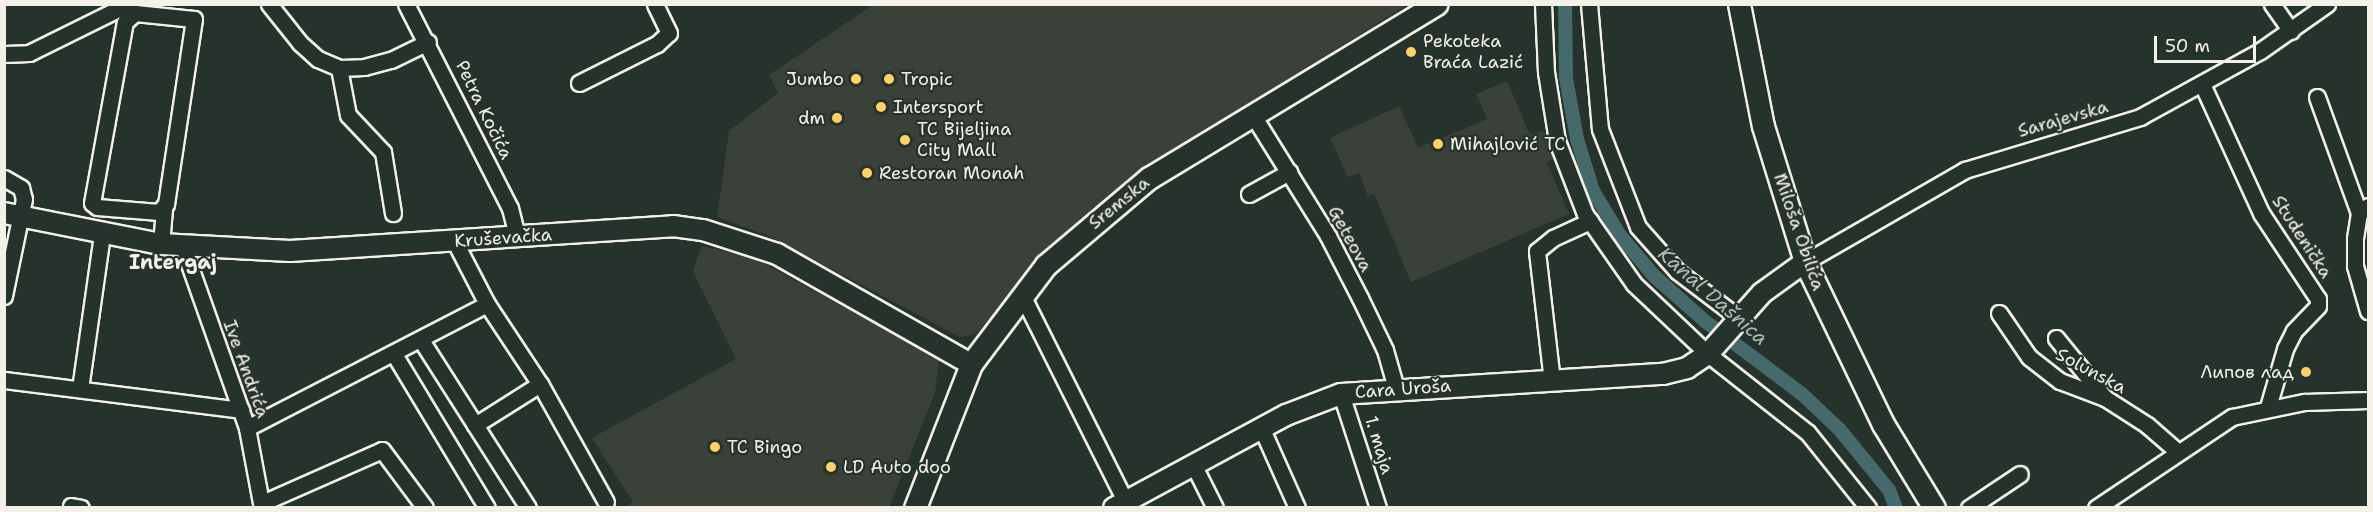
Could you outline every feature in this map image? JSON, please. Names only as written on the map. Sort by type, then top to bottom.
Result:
[{"type":"main road","name":"Sremska","points":[[915,507],[971,364],[1046,265],[1149,178],[1254,117],[1436,4]]},
{"type":"main road","name":"Miloša Obilića","points":[[1739,4],[1763,126],[1805,262],[1883,424],[1934,507]]},
{"type":"street","points":[[4,54],[29,53],[128,4]]},
{"type":"street","points":[[269,4],[300,43],[318,59],[339,68],[364,67],[391,60],[428,42]]},
{"type":"street","name":"Petra Kočića","points":[[406,4],[428,42],[510,208],[517,237]]},
{"type":"street","points":[[579,83],[669,33],[655,4]]},
{"type":"street","points":[[1542,4],[1546,72],[1557,141],[1569,177],[1590,221],[1634,284],[1710,352],[1808,433],[1868,507]]},
{"type":"street","points":[[1589,4],[1600,129],[1638,227],[1677,271],[1739,320]]},
{"type":"street","points":[[2272,4],[2291,31]]},
{"type":"street","name":"Sarajevska","points":[[1805,262],[1965,170],[2140,117],[2202,84],[2291,31],[2327,4]]},
{"type":"street","points":[[161,244],[164,208],[194,20],[135,13],[125,22],[92,203],[97,207],[159,212],[164,208]]},
{"type":"street","points":[[339,68],[348,116],[383,152],[393,213]]},
{"type":"street","name":"Studenička","points":[[2202,84],[2261,213],[2318,299],[2318,306],[2294,331],[2285,349],[2268,407]]},
{"type":"street","points":[[2317,97],[2364,209],[2355,266],[2368,311]]},
{"type":"street","name":"Geteova","points":[[1254,117],[1289,172],[1360,298],[1385,350],[1396,388]]},
{"type":"street","points":[[1249,194],[1289,172]]},
{"type":"street","points":[[4,178],[21,188],[13,215],[4,296]]},
{"type":"street","name":"Kruševačka","points":[[13,215],[102,234],[183,247],[290,251],[672,226],[737,239],[777,254],[971,364]]},
{"type":"street","points":[[1552,381],[1537,251],[1553,238],[1590,221]]},
{"type":"street","points":[[80,389],[102,234]]},
{"type":"street","points":[[455,242],[487,304],[540,384],[606,502]]},
{"type":"street","name":"Ive Andrića","points":[[183,247],[247,428],[262,505]]},
{"type":"street","name":"Cara Uroša","points":[[1120,504],[1261,428],[1314,402],[1341,394],[1396,388],[1662,374],[1687,368],[1710,352],[1762,293],[1805,262]]},
{"type":"street","points":[[1022,295],[1120,504]]},
{"type":"street","points":[[247,428],[487,304]]},
{"type":"street","name":"Solunska","points":[[1999,313],[2029,357],[2060,381],[2105,398],[2148,425],[2178,452]]},
{"type":"street","points":[[2056,338],[2105,398]]},
{"type":"street","points":[[421,340],[528,507]]},
{"type":"street","points":[[394,354],[488,507]]},
{"type":"street","points":[[4,380],[241,410]]},
{"type":"street","points":[[475,425],[540,384]]},
{"type":"street","name":"1. maja","points":[[1341,394],[1378,507]]},
{"type":"street","points":[[2096,507],[2232,417],[2268,407],[2368,400]]},
{"type":"street","points":[[1261,428],[1297,507]]},
{"type":"street","points":[[262,505],[382,450],[425,507]]},
{"type":"street","points":[[1193,464],[1215,507]]},
{"type":"street","points":[[1970,507],[2020,474]]},
{"type":"shaded area","points":[[873,5],[1407,5],[1159,160],[1084,216],[976,334],[960,337],[767,235],[717,217],[729,131],[778,93],[769,75]]},
{"type":"shaded area","points":[[1507,81],[1530,135],[1542,131],[1548,136],[1556,157],[1547,163],[1569,214],[1411,282],[1374,193],[1368,196],[1359,173],[1348,177],[1330,138],[1399,106],[1418,148],[1487,119],[1476,94]]},
{"type":"shaded area","points":[[701,246],[752,257],[939,359],[935,393],[889,507],[626,507],[633,502],[592,438],[736,359],[693,272]]},
{"type":"waterway","name":"Kanal Dašnica","points":[[1565,4],[1566,78],[1577,139],[1593,191],[1619,234],[1653,275],[1706,322],[1802,394],[1840,430],[1889,490],[1896,508]]},
{"type":"place","name":"Pekoteka Braća Lazić","points":[[1411,52]]},
{"type":"place","name":"Jumbo","points":[[856,79]]},
{"type":"place","name":"Tropic","points":[[889,79]]},
{"type":"place","name":"Intersport","points":[[881,107]]},
{"type":"place","name":"dm","points":[[837,118]]},
{"type":"place","name":"TC Bijeljina City Mall","points":[[905,140]]},
{"type":"place","name":"Mihajlović TC","points":[[1438,144]]},
{"type":"place","name":"Restoran Monah","points":[[867,173]]},
{"type":"place","name":"Липов лад","points":[[2306,372]]},
{"type":"place","name":"TC Bingo","points":[[715,447]]},
{"type":"place","name":"LD Auto doo","points":[[831,467]]},
{"type":"district","name":"Intergaj","points":[[173,262]]}]
